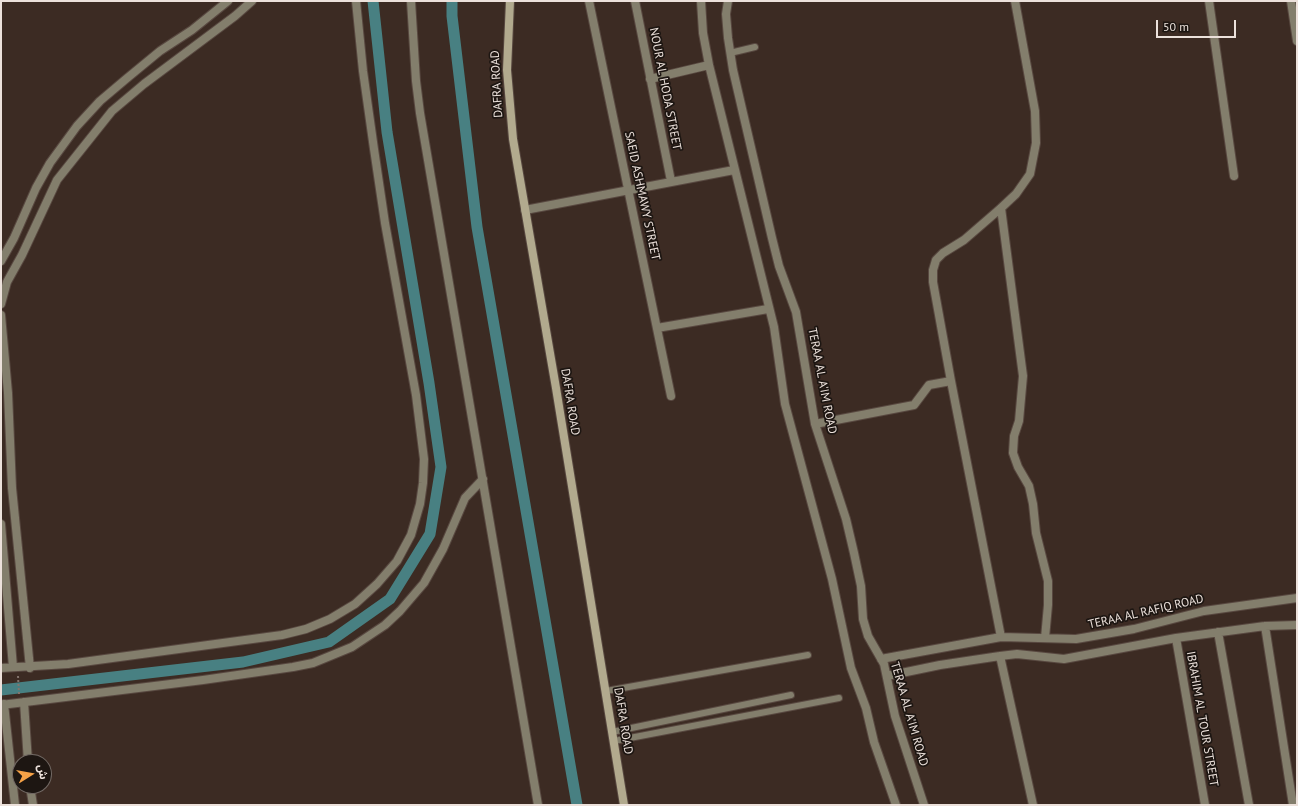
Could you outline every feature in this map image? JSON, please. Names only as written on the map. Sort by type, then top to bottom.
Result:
[{"type":"main road","name":"DAFRA ROAD","points":[[510,1],[507,70],[509,105],[525,210],[624,805]]},
{"type":"street","points":[[1,261],[14,238],[39,182],[50,163],[77,126],[100,100],[160,51],[192,30],[228,1]]},
{"type":"street","points":[[1,304],[7,282],[22,255],[57,180],[112,111],[144,84],[235,16],[252,1]]},
{"type":"street","points":[[1,668],[30,668],[68,664],[282,635],[306,629],[330,619],[355,604],[378,584],[397,561],[411,535],[423,483],[424,459],[416,395],[377,171],[363,71],[356,1]]},
{"type":"street","points":[[411,1],[416,81],[420,113],[538,805]]},
{"type":"street","name":"SAEID ASHMAWY STREET","points":[[589,1],[671,396]]},
{"type":"street","name":"NOUR AL HODA STREET","points":[[635,1],[671,182]]},
{"type":"street","points":[[701,1],[703,33],[709,65],[768,309],[774,327],[785,404],[832,579],[851,668],[866,708],[874,742],[896,805]]},
{"type":"street","name":"TERAA AL A'IM ROAD","points":[[728,1],[726,14],[730,53],[779,266],[796,312],[815,424],[846,519],[861,586],[863,619],[868,636],[882,659],[895,716],[924,805]]},
{"type":"street","points":[[1001,638],[951,381],[933,270],[936,260],[943,253],[964,240],[1001,208],[1016,194],[1030,174],[1036,143],[1035,111],[1015,1]]},
{"type":"street","points":[[1209,1],[1234,176]]},
{"type":"street","points":[[1291,1],[1297,41]]},
{"type":"street","points":[[650,79],[709,65]]},
{"type":"street","points":[[525,210],[734,170]]},
{"type":"street","points":[[1001,208],[1023,376],[1019,421],[1014,436],[1013,453],[1018,467],[1029,486],[1033,504],[1036,533],[1048,581],[1046,638]]},
{"type":"street","points":[[656,328],[768,309]]},
{"type":"street","points":[[1,315],[8,393],[12,488],[30,668]]},
{"type":"street","points":[[815,424],[914,405],[929,385],[951,381]]},
{"type":"street","points":[[15,805],[3,704],[203,680],[293,667],[313,663],[352,646],[385,624],[400,611],[424,583],[443,549],[465,498],[483,479]]},
{"type":"street","points":[[1,524],[16,667]]},
{"type":"street","name":"TERAA AL RAFIQ ROAD","points":[[882,659],[1001,638],[1076,639],[1134,629],[1204,611],[1297,598]]},
{"type":"street","points":[[887,676],[940,665],[1000,656],[1017,654],[1070,658],[1176,638],[1265,626],[1297,625]]},
{"type":"street","points":[[1265,626],[1293,805]]},
{"type":"street","points":[[1218,632],[1249,805]]},
{"type":"street","name":"IBRAHIM AL TOUR STREET","points":[[1176,638],[1205,805]]},
{"type":"street","points":[[1000,656],[1034,805]]},
{"type":"street","points":[[22,702],[27,754]]},
{"type":"street","points":[[31,794],[33,805]]},
{"type":"lane","points":[[730,53],[755,47]]},
{"type":"lane","points":[[606,691],[808,655]]},
{"type":"lane","points":[[613,736],[791,695]]},
{"type":"lane","points":[[613,736],[839,698]]},
{"type":"path","points":[[16,667],[22,702]]},
{"type":"waterway","points":[[1,690],[243,662],[329,642],[390,599],[430,534],[441,467],[429,383],[387,132],[373,1]]},
{"type":"waterway","points":[[452,1],[452,16],[477,227],[577,805]]}]
